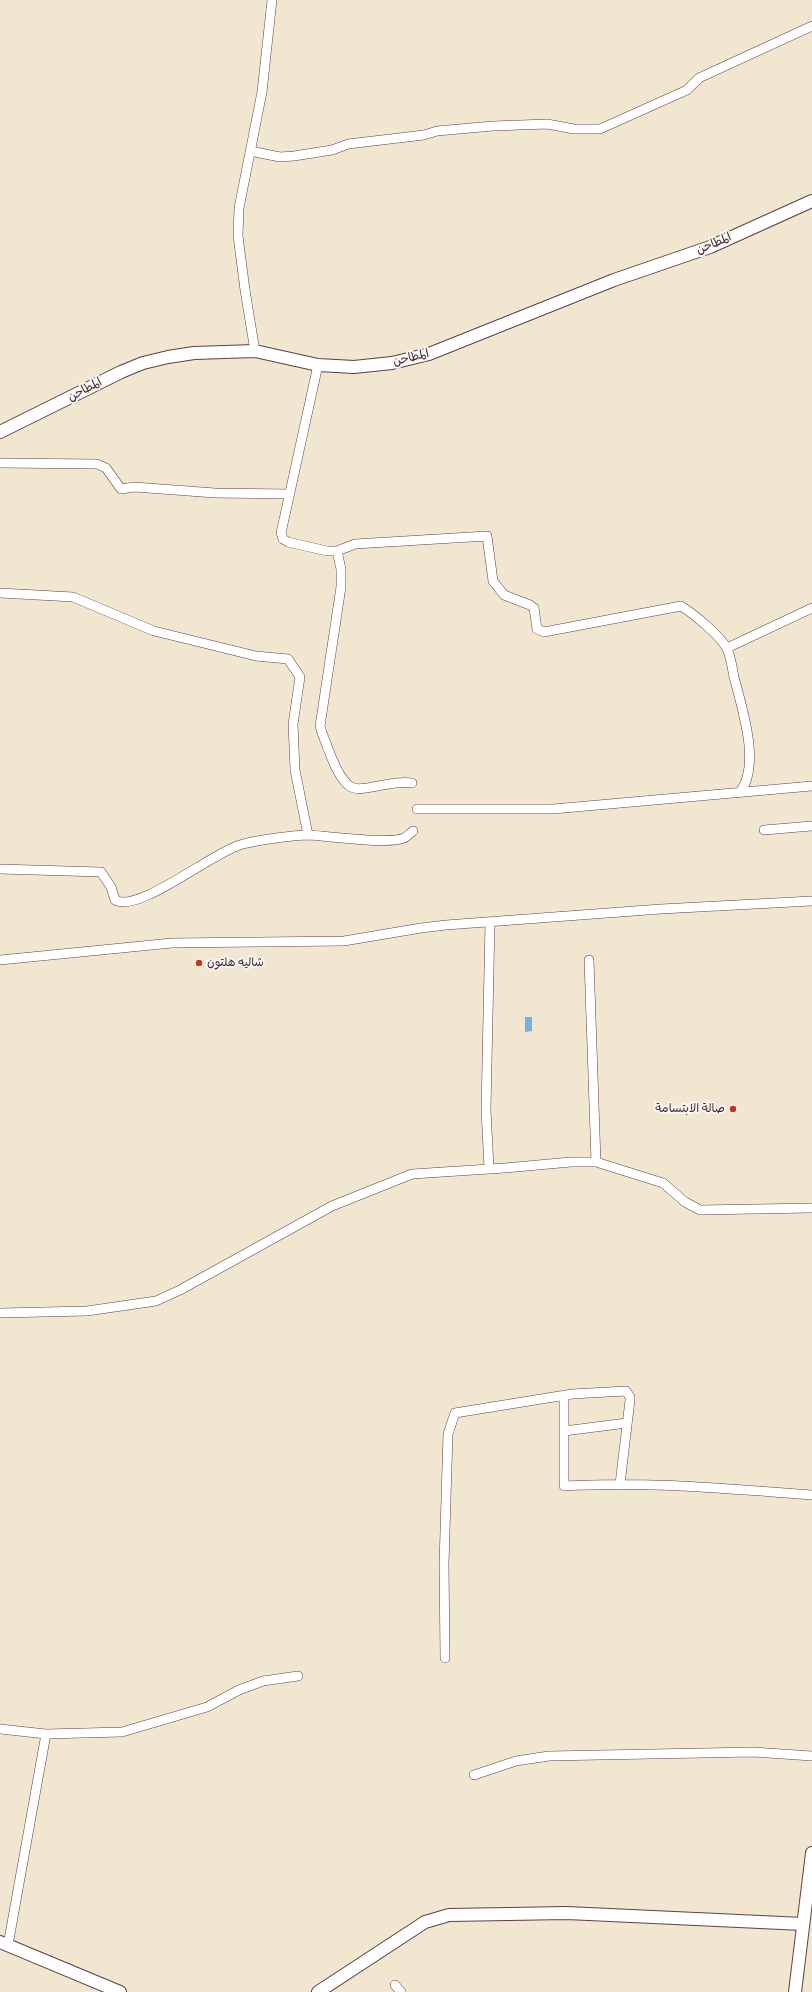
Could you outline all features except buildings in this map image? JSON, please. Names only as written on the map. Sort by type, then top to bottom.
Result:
[{"type":"main road","name":"المطاحن","points":[[0,432],[121,372],[143,363],[194,353],[255,351],[318,365],[354,367],[392,363],[429,354],[608,282],[710,247],[812,201]]},
{"type":"main road","points":[[795,1992],[812,1853]]},
{"type":"main road","points":[[318,1992],[425,1922],[449,1915],[567,1913],[803,1924]]},
{"type":"main road","points":[[4,1943],[120,1992]]},
{"type":"street","points":[[255,351],[238,236],[239,208],[262,92],[272,0]]},
{"type":"street","points":[[250,152],[280,157],[294,156],[332,150],[348,144],[424,135],[437,131],[493,126],[547,124],[574,129],[600,129],[687,90],[700,78],[812,26]]},
{"type":"street","points":[[318,365],[281,533],[283,539],[298,545],[337,551],[355,544],[487,536],[493,581],[504,595],[534,608],[537,629],[540,631],[549,632],[681,606],[703,623],[726,648],[744,720],[749,750],[748,778],[746,784],[740,792]]},
{"type":"street","points":[[0,463],[97,464],[106,468],[121,489],[134,487],[215,493],[289,494]]},
{"type":"street","points":[[337,551],[341,569],[341,587],[320,726],[322,733],[339,774],[350,787],[356,789],[403,781],[412,783]]},
{"type":"street","points":[[0,593],[73,597],[154,631],[256,656],[288,659],[300,677],[293,724],[295,770],[308,835]]},
{"type":"street","points":[[726,648],[812,608]]},
{"type":"street","points":[[417,809],[553,809],[812,786]]},
{"type":"street","points":[[764,830],[812,826]]},
{"type":"street","points":[[0,869],[101,872],[111,887],[115,900],[120,904],[128,903],[159,890],[203,863],[242,844],[308,835],[384,841],[403,839],[413,831]]},
{"type":"street","points":[[0,960],[172,943],[344,941],[421,928],[490,922],[661,909],[812,901]]},
{"type":"street","points":[[489,1168],[486,1110],[490,922]]},
{"type":"street","points":[[589,960],[596,1162]]},
{"type":"street","points":[[0,1312],[87,1311],[156,1301],[180,1290],[332,1206],[412,1174],[571,1162],[596,1162],[664,1183],[685,1202],[700,1210],[812,1208]]},
{"type":"street","points":[[445,1658],[444,1564],[448,1434],[455,1413],[564,1395],[626,1391],[630,1397],[620,1484]]},
{"type":"street","points":[[564,1395],[564,1486],[620,1484],[812,1494]]},
{"type":"street","points":[[564,1431],[627,1423]]},
{"type":"street","points":[[0,1729],[46,1734],[122,1732],[207,1707],[239,1690],[263,1681],[298,1676]]},
{"type":"street","points":[[4,1943],[46,1734]]},
{"type":"street","points":[[474,1775],[516,1761],[549,1756],[753,1752],[812,1756]]},
{"type":"street","points":[[395,1985],[402,1992]]},
{"type":"water","points":[[525,1017],[532,1017],[532,1031],[525,1032]]},
{"type":"place","name":"شاليه هلتون","points":[[199,963]]},
{"type":"place","name":"صالة الابتسامة","points":[[733,1109]]}]
